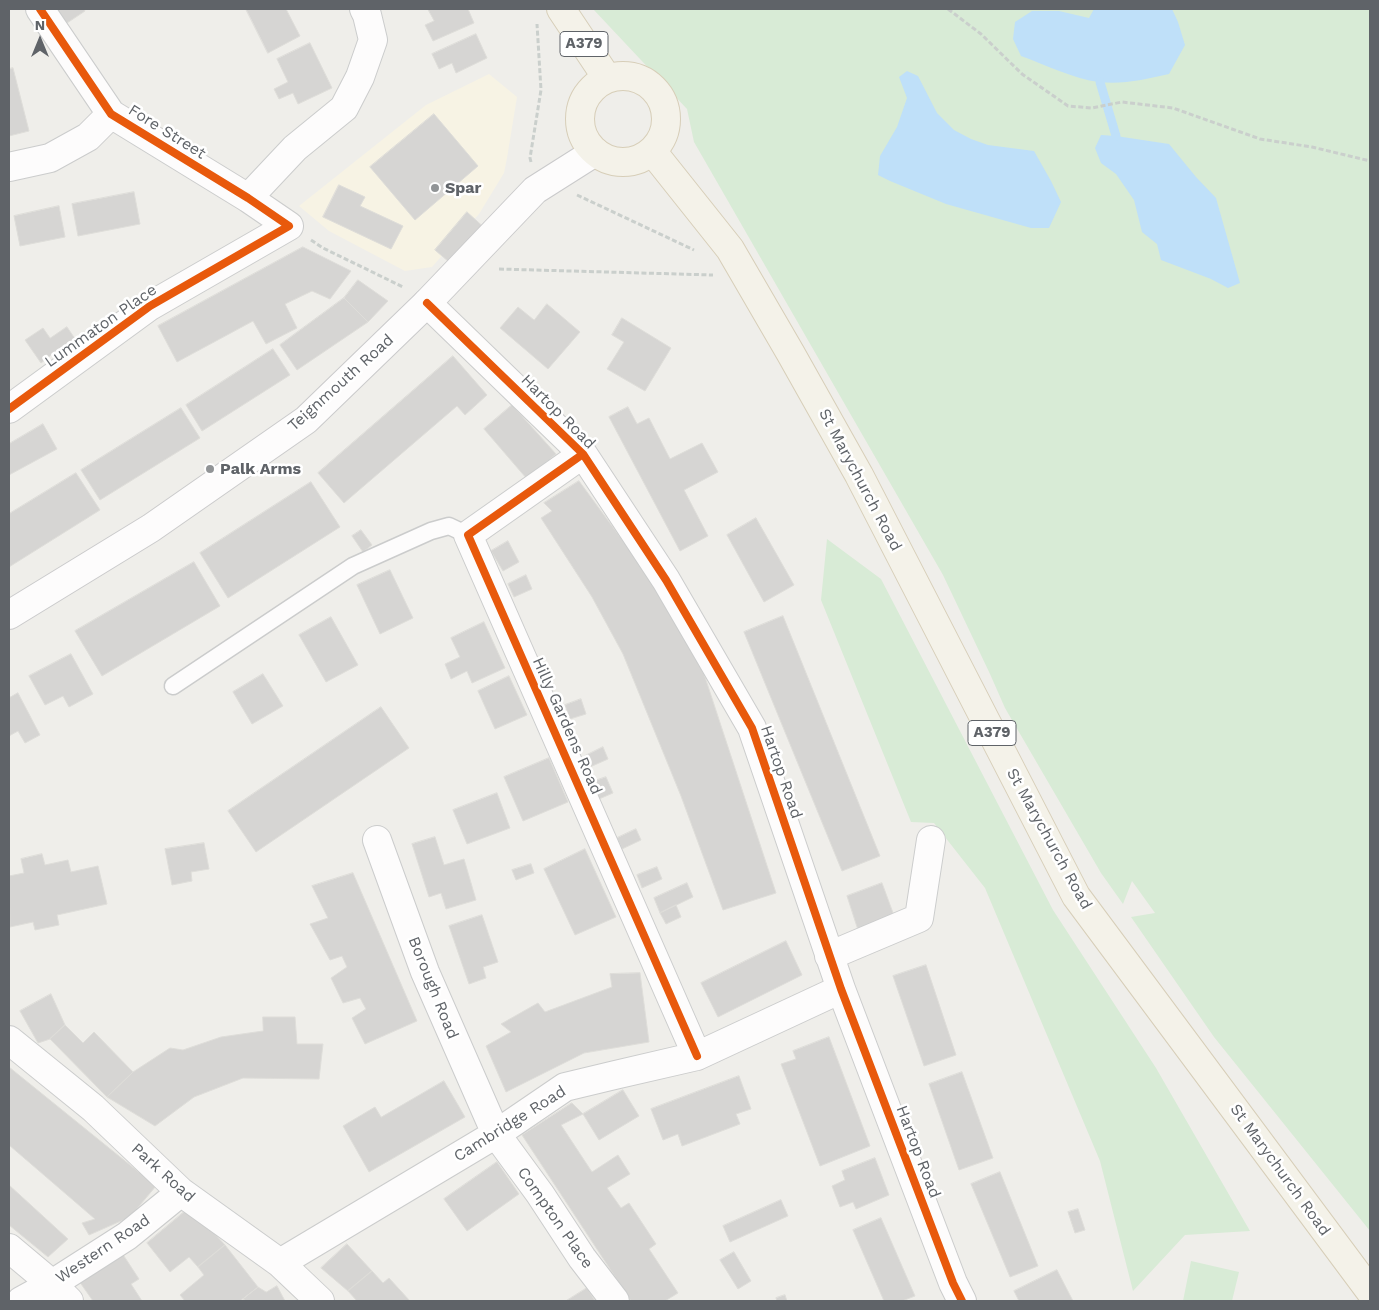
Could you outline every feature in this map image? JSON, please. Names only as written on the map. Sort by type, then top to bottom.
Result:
[{"type":"main road","name":"A379","points":[[561,9],[608,78]]},
{"type":"main road","points":[[622,76],[637,78],[650,85],[659,96],[665,110],[666,125],[661,139],[652,151],[642,158],[618,162],[606,159],[587,143],[581,132],[579,118],[581,105],[587,94],[596,85],[608,78],[622,76]]},
{"type":"main road","name":"St Marychurch Road","points":[[652,151],[730,249],[746,276],[859,475],[1076,896],[1370,1291]]},
{"type":"street","name":"Fore Street","points":[[40,9],[111,114],[248,198],[289,226]]},
{"type":"street","points":[[248,198],[295,148],[344,108],[360,77],[373,40],[364,9]]},
{"type":"street","points":[[9,167],[50,158],[88,137],[111,114]]},
{"type":"street","name":"Teignmouth Road","points":[[9,615],[151,528],[306,420],[427,303],[542,185],[596,152]]},
{"type":"street","name":"Lummaton Place","points":[[9,409],[150,306],[289,226]]},
{"type":"street","name":"Hartop Road","points":[[427,303],[583,454],[666,580],[752,728],[841,989],[953,1283],[962,1301]]},
{"type":"street","points":[[468,535],[583,454]]},
{"type":"street","name":"Hilly Gardens Road","points":[[468,535],[696,1056]]},
{"type":"street","name":"Borough Road","points":[[376,840],[425,972],[496,1134]]},
{"type":"street","points":[[829,956],[919,918],[931,840]]},
{"type":"street","name":"Cambridge Road","points":[[280,1263],[496,1134],[565,1087],[696,1056],[841,989]]},
{"type":"street","name":"Park Road","points":[[9,1040],[93,1108],[181,1192],[280,1263],[320,1301]]},
{"type":"street","name":"Compton Place","points":[[496,1134],[540,1194],[582,1258],[615,1301]]},
{"type":"street","name":"Western Road","points":[[21,1301],[61,1292],[181,1192]]},
{"type":"street","points":[[9,1248],[61,1292]]},
{"type":"lane","points":[[173,686],[353,566],[431,531],[449,526],[468,535]]},
{"type":"path","points":[[948,9],[981,34],[1022,74],[1068,106],[1092,108],[1122,102],[1173,108],[1260,139],[1312,146],[1370,161]]},
{"type":"path","points":[[537,21],[541,90],[530,158],[542,185],[702,254]]},
{"type":"path","points":[[289,226],[323,248],[398,283],[427,303]]},
{"type":"path","points":[[460,268],[746,276]]},
{"type":"shaded area","points":[[489,74],[517,97],[504,173],[479,214],[432,267],[405,271],[329,231],[299,206],[426,105]]},
{"type":"green space","points":[[593,9],[1370,9],[1370,1231],[1214,1037],[1131,917],[1155,913],[1132,881],[1123,904],[1101,873],[1005,708],[943,575],[694,142],[687,109]]},
{"type":"green space","points":[[827,539],[881,579],[1053,910],[1156,1068],[1250,1231],[1185,1235],[1133,1291],[1100,1161],[985,888],[934,823],[911,822],[821,600]]},
{"type":"green space","points":[[1191,1261],[1239,1272],[1232,1301],[1183,1301]]},
{"type":"water","points":[[1094,9],[1172,9],[1185,45],[1169,74],[1143,80],[1099,82],[1070,75],[1021,56],[1013,39],[1015,22],[1032,11],[1059,11],[1089,18]]},
{"type":"water","points":[[907,71],[918,76],[937,113],[954,130],[988,145],[1034,151],[1061,202],[1049,228],[1031,228],[946,204],[878,175],[880,156],[897,127],[907,98],[899,77]]},
{"type":"water","points":[[1101,135],[1169,144],[1216,198],[1240,283],[1228,288],[1211,279],[1161,260],[1157,244],[1142,232],[1134,200],[1116,174],[1101,163],[1095,148]]},
{"type":"building","points":[[57,9],[84,9],[85,11],[67,23]]},
{"type":"building","points":[[246,9],[286,9],[300,36],[268,53]]},
{"type":"building","points":[[428,9],[468,9],[474,23],[433,41],[425,25],[434,21]]},
{"type":"building","points":[[476,34],[487,58],[456,73],[452,63],[439,69],[432,54]]},
{"type":"building","points":[[310,43],[332,88],[298,104],[293,93],[279,99],[274,89],[288,82],[277,59]]},
{"type":"building","points":[[13,68],[29,131],[9,136],[9,69]]},
{"type":"building","points":[[434,114],[478,166],[415,220],[370,167]]},
{"type":"building","points":[[339,185],[365,197],[360,206],[403,226],[391,249],[323,217]]},
{"type":"building","points":[[134,192],[140,224],[78,236],[72,204]]},
{"type":"building","points":[[59,206],[65,237],[20,246],[14,216]]},
{"type":"building","points":[[467,212],[488,231],[456,268],[435,250]]},
{"type":"building","points":[[303,247],[351,271],[330,299],[312,291],[285,304],[297,328],[266,344],[253,321],[177,362],[158,326]]},
{"type":"building","points":[[358,280],[388,301],[368,322],[344,298]]},
{"type":"building","points":[[344,298],[368,322],[297,370],[280,345]]},
{"type":"building","points":[[547,304],[580,332],[548,369],[500,328],[518,307],[534,320]]},
{"type":"building","points":[[622,318],[671,348],[645,391],[607,369],[624,342],[612,335]]},
{"type":"building","points":[[67,327],[80,346],[60,359],[55,352],[41,363],[25,340],[43,328],[50,338]]},
{"type":"building","points":[[273,349],[290,375],[202,431],[186,405]]},
{"type":"building","points":[[453,356],[487,395],[465,415],[457,406],[344,503],[318,473]]},
{"type":"building","points":[[512,405],[556,454],[527,479],[484,429]]},
{"type":"building","points":[[628,407],[637,424],[649,418],[670,459],[702,443],[718,472],[684,490],[708,536],[680,551],[609,417]]},
{"type":"building","points":[[181,408],[200,438],[100,500],[81,470]]},
{"type":"building","points":[[43,424],[57,449],[9,475],[9,444]]},
{"type":"building","points":[[76,473],[100,510],[9,567],[9,514]]},
{"type":"building","points":[[579,481],[654,583],[704,674],[776,893],[723,910],[681,796],[623,654],[592,597],[541,518],[552,511],[544,503]]},
{"type":"building","points":[[311,482],[340,527],[228,598],[200,553]]},
{"type":"building","points":[[756,518],[794,585],[764,602],[727,535]]},
{"type":"building","points":[[361,530],[372,545],[363,552],[352,536]]},
{"type":"building","points":[[508,541],[519,562],[503,571],[491,551]]},
{"type":"building","points":[[194,562],[220,606],[102,676],[75,631]]},
{"type":"building","points":[[390,570],[413,618],[380,634],[357,585]]},
{"type":"building","points":[[526,575],[532,589],[514,597],[508,584]]},
{"type":"building","points":[[783,616],[880,856],[842,871],[744,632]]},
{"type":"building","points":[[331,617],[358,665],[326,682],[299,635]]},
{"type":"building","points":[[484,622],[505,668],[472,683],[467,671],[451,679],[445,664],[460,657],[451,638]]},
{"type":"building","points":[[71,654],[93,694],[69,707],[63,696],[45,705],[29,676]]},
{"type":"building","points":[[263,674],[283,706],[252,724],[233,692]]},
{"type":"building","points":[[509,676],[527,715],[495,729],[478,691]]},
{"type":"building","points":[[18,693],[40,735],[25,743],[18,731],[9,736],[9,695],[10,697]]},
{"type":"building","points":[[581,699],[586,714],[570,719],[565,705]]},
{"type":"building","points":[[381,707],[409,748],[256,852],[228,811]]},
{"type":"building","points":[[603,747],[608,759],[590,767],[585,756]]},
{"type":"building","points":[[549,758],[568,802],[523,821],[504,777]]},
{"type":"building","points":[[606,777],[613,793],[599,799],[592,782]]},
{"type":"building","points":[[497,793],[510,828],[467,844],[453,810]]},
{"type":"building","points":[[636,829],[641,840],[622,849],[617,838]]},
{"type":"building","points":[[435,837],[444,865],[464,859],[476,900],[446,909],[441,893],[429,897],[412,844]]},
{"type":"building","points":[[204,843],[209,869],[191,872],[192,881],[172,885],[165,849]]},
{"type":"building","points":[[585,849],[616,917],[575,935],[544,869]]},
{"type":"building","points":[[42,854],[45,865],[68,860],[71,872],[98,866],[107,904],[57,915],[59,925],[35,930],[33,922],[10,927],[9,876],[24,873],[21,859]]},
{"type":"building","points":[[531,864],[534,873],[516,880],[512,870]]},
{"type":"building","points":[[657,867],[662,879],[642,888],[637,875]]},
{"type":"building","points":[[353,873],[417,1021],[365,1044],[352,1018],[366,1009],[360,998],[343,1003],[331,978],[347,967],[342,956],[330,960],[310,924],[328,918],[312,886]]},
{"type":"building","points":[[687,883],[693,897],[660,913],[654,898]]},
{"type":"building","points":[[882,883],[896,921],[859,933],[847,896]]},
{"type":"building","points":[[676,905],[681,917],[666,924],[660,913]]},
{"type":"building","points":[[482,915],[498,962],[483,967],[486,978],[469,984],[449,926]]},
{"type":"building","points":[[786,941],[802,975],[718,1017],[701,983]]},
{"type":"building","points":[[926,965],[956,1055],[924,1066],[893,976]]},
{"type":"building","points":[[640,973],[649,1042],[584,1053],[506,1092],[486,1046],[511,1032],[501,1024],[538,1003],[545,1012],[612,987],[610,974]]},
{"type":"building","points":[[51,994],[65,1025],[50,1039],[38,1043],[20,1011]]},
{"type":"building","points":[[263,1017],[295,1017],[297,1044],[323,1044],[319,1079],[243,1078],[194,1097],[155,1126],[107,1097],[133,1072],[170,1048],[183,1050],[221,1037],[263,1031]]},
{"type":"building","points":[[65,1025],[83,1043],[94,1032],[133,1072],[107,1097],[50,1039]]},
{"type":"building","points":[[829,1037],[870,1146],[820,1166],[781,1064],[796,1059],[793,1051]]},
{"type":"building","points":[[9,1067],[156,1186],[130,1217],[89,1235],[82,1223],[95,1219],[9,1145]]},
{"type":"building","points":[[962,1072],[993,1158],[959,1170],[929,1084]]},
{"type":"building","points":[[739,1076],[751,1109],[736,1114],[740,1124],[682,1146],[678,1134],[663,1140],[651,1109]]},
{"type":"building","points":[[444,1081],[465,1117],[369,1172],[343,1126],[375,1107],[381,1117]]},
{"type":"building","points":[[623,1090],[639,1116],[599,1140],[583,1114]]},
{"type":"building","points":[[572,1103],[583,1114],[561,1125],[592,1172],[618,1155],[630,1174],[607,1188],[621,1208],[629,1203],[656,1244],[649,1249],[678,1293],[665,1301],[631,1301],[522,1135]]},
{"type":"building","points":[[875,1158],[889,1195],[856,1209],[853,1202],[840,1207],[832,1186],[845,1180],[842,1171]]},
{"type":"building","points":[[497,1162],[519,1194],[467,1231],[444,1199]]},
{"type":"building","points":[[1000,1172],[1038,1266],[1010,1277],[971,1184]]},
{"type":"building","points":[[9,1185],[68,1239],[48,1257],[9,1225]]},
{"type":"building","points":[[781,1200],[788,1216],[730,1242],[723,1226]]},
{"type":"building","points":[[190,1207],[225,1245],[198,1267],[189,1257],[170,1272],[147,1243]]},
{"type":"building","points":[[1078,1209],[1085,1230],[1075,1233],[1068,1212]]},
{"type":"building","points":[[881,1218],[915,1296],[902,1301],[884,1301],[853,1230]]},
{"type":"building","points":[[347,1244],[372,1271],[348,1291],[321,1268]]},
{"type":"building","points":[[225,1245],[258,1287],[240,1301],[185,1301],[180,1295],[204,1275],[198,1267]]},
{"type":"building","points":[[734,1252],[751,1281],[738,1289],[720,1260]]},
{"type":"building","points":[[122,1253],[139,1279],[131,1284],[142,1301],[93,1301],[79,1281]]},
{"type":"building","points":[[1057,1270],[1073,1301],[1019,1301],[1014,1291]]},
{"type":"building","points":[[372,1271],[383,1283],[389,1278],[410,1301],[357,1301],[348,1291]]},
{"type":"building","points":[[277,1286],[285,1301],[246,1301],[243,1299],[258,1287],[266,1292]]},
{"type":"building","points":[[587,1288],[595,1301],[566,1301]]},
{"type":"building","points":[[785,1295],[787,1301],[777,1301],[776,1298]]},
{"type":"waterway","points":[[1100,82],[1116,136]]},
{"type":"cycle path","points":[[9,409],[150,306],[289,226],[248,198],[111,114],[40,9]]},
{"type":"cycle path","points":[[427,303],[583,454],[666,580],[752,728],[841,989],[953,1283],[962,1301]]},
{"type":"cycle path","points":[[583,454],[468,535],[697,1056]]},
{"type":"place","name":"Spar","points":[[435,188]]},
{"type":"place","name":"Palk Arms","points":[[210,469]]}]
